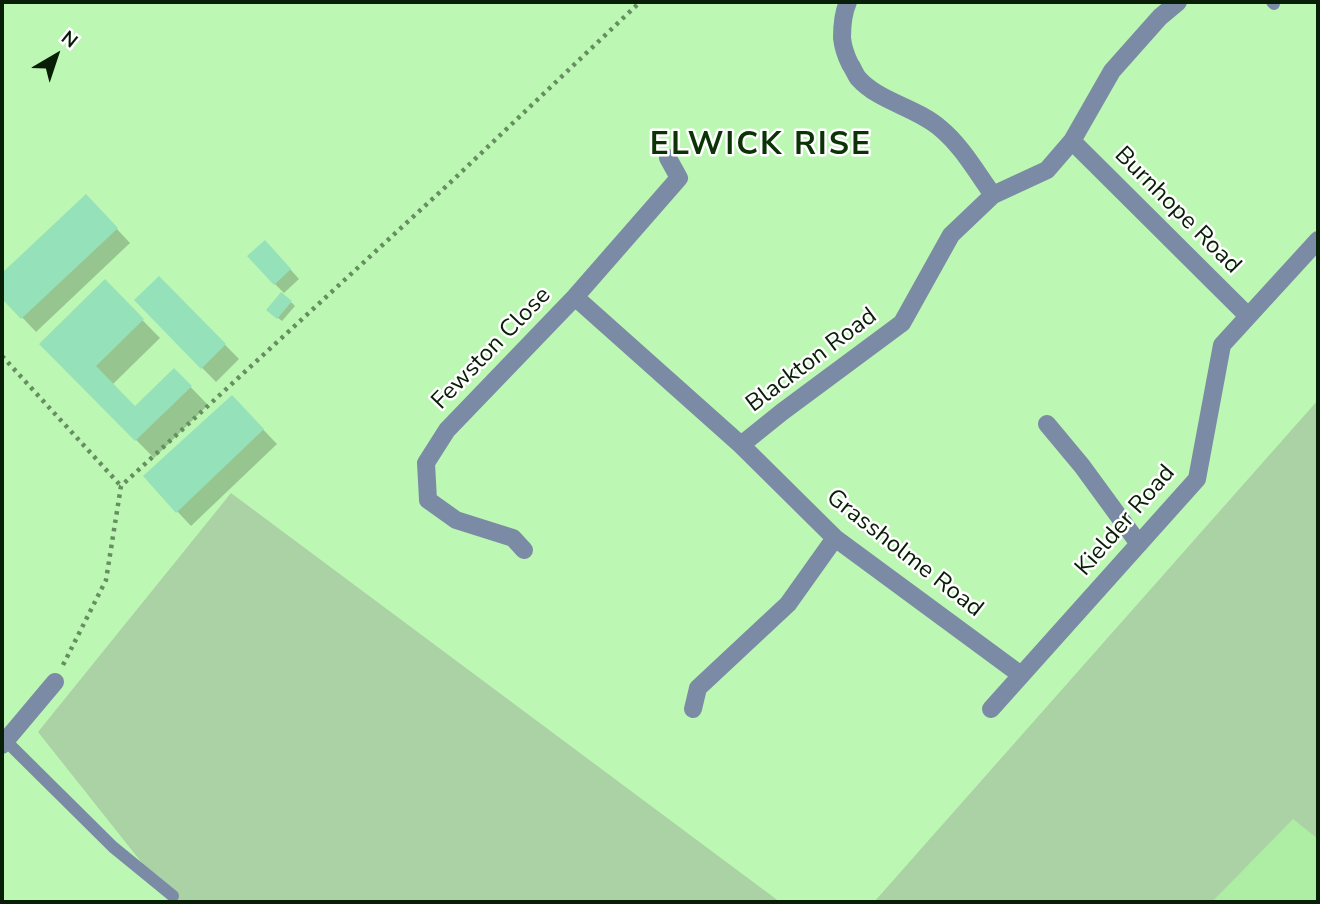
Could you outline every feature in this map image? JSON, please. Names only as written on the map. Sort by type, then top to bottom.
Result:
[{"type":"street","points":[[848,2],[842,26],[842,43],[857,77],[887,99],[916,111],[941,128],[993,195]]},
{"type":"street","name":"Blackton Road","points":[[741,445],[902,323],[951,235],[993,195],[1047,170],[1072,141],[1112,71],[1160,17],[1178,2]]},
{"type":"street","name":"Burnhope Road","points":[[1072,141],[1248,316]]},
{"type":"street","name":"Fewston Close","points":[[524,550],[513,538],[456,520],[428,500],[426,463],[447,430],[575,298],[679,178],[668,158]]},
{"type":"street","name":"Kielder Road","points":[[991,709],[1197,479],[1222,345],[1318,240]]},
{"type":"street","name":"Grassholme Road","points":[[575,298],[741,445],[835,538],[1021,675]]},
{"type":"street","points":[[1047,424],[1082,466],[1139,544]]},
{"type":"street","points":[[693,709],[698,688],[788,604],[835,538]]},
{"type":"street","points":[[4,743],[55,682]]},
{"type":"lane","points":[[4,743],[113,848],[173,896]]},
{"type":"path","points":[[55,682],[106,580],[121,485],[463,171],[640,2]]},
{"type":"path","points":[[2,356],[121,485]]},
{"type":"shaded area","points":[[1318,400],[1318,839],[1293,819],[1212,902],[874,902]]},
{"type":"shaded area","points":[[231,493],[780,902],[173,902],[38,732]]},
{"type":"shaded area","points":[[1293,818],[1318,839],[1318,902],[1212,902]]},
{"type":"building","points":[[86,194],[118,228],[21,319],[2,299],[2,273]]},
{"type":"building","points":[[265,240],[291,269],[274,285],[247,256]]},
{"type":"building","points":[[159,276],[226,344],[201,369],[134,300]]},
{"type":"building","points":[[105,279],[144,319],[96,366],[135,406],[174,368],[192,386],[135,441],[39,344]]},
{"type":"building","points":[[281,292],[292,301],[277,319],[266,310]]},
{"type":"building","points":[[232,395],[264,429],[176,513],[143,476]]},
{"type":"district","name":"ELWICK RISE","points":[[761,146]]}]
